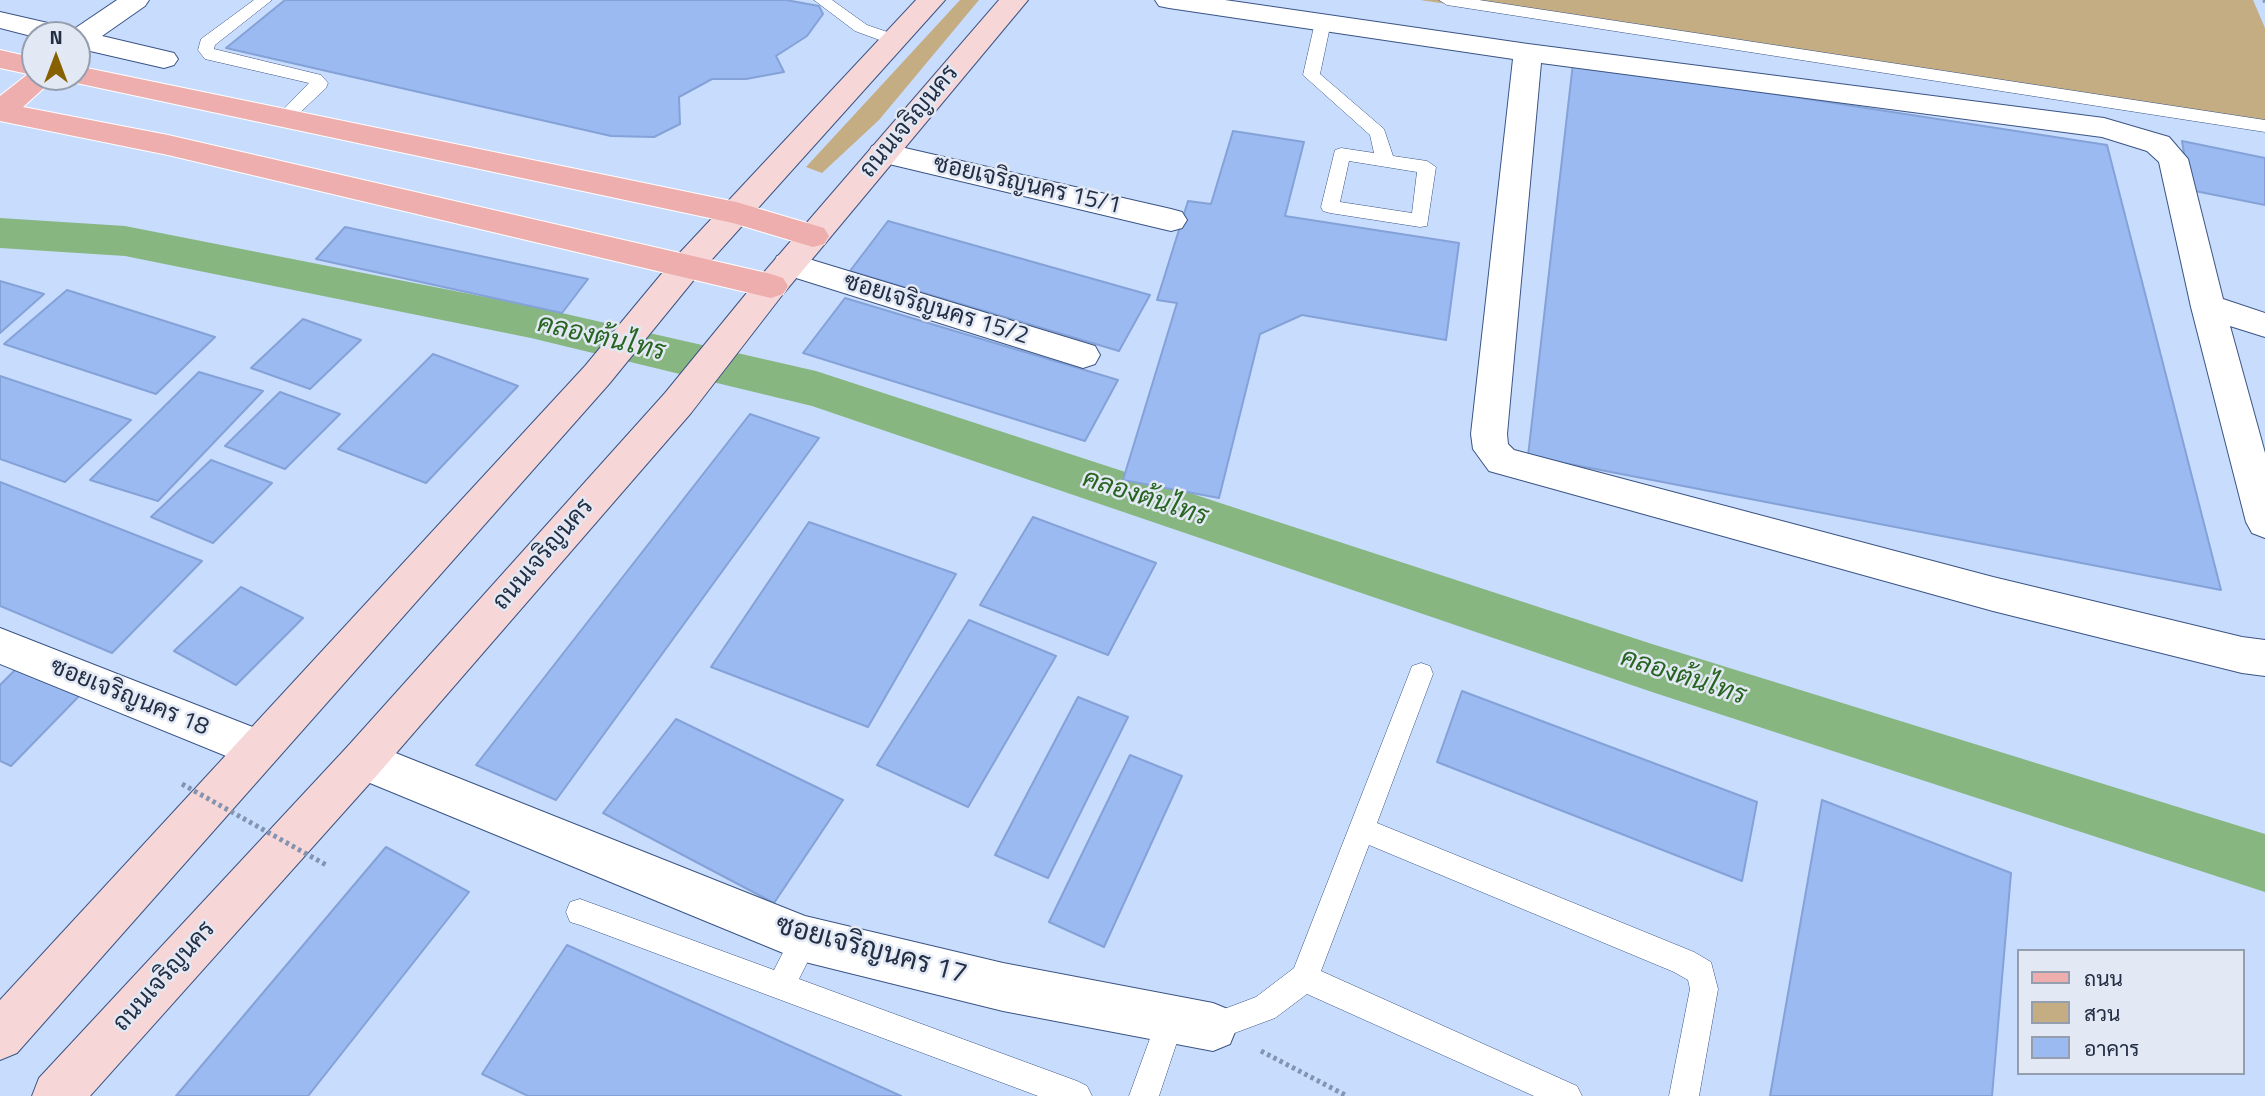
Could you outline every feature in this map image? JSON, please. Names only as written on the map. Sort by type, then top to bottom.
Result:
[{"type":"main road","points":[[0,1036],[597,375],[685,268],[931,0]]},
{"type":"main road","name":"ถนนเจริญนคร","points":[[57,1096],[363,760],[678,403],[780,275],[1014,0]]},
{"type":"main road","points":[[0,59],[21,63]]},
{"type":"main road","points":[[91,78],[736,213],[813,236]]},
{"type":"main road","points":[[0,111],[25,91]]},
{"type":"main road","points":[[0,111],[168,145],[685,268],[780,275]]},
{"type":"street","points":[[91,27],[135,0]]},
{"type":"street","points":[[1169,0],[1528,53],[2104,128],[2158,144],[2174,159],[2208,307],[2265,522]]},
{"type":"street","points":[[0,20],[21,25]]},
{"type":"street","points":[[91,42],[164,59]]},
{"type":"street","points":[[1528,53],[1489,434],[1491,449],[1502,461],[1993,594],[2242,655],[2265,658]]},
{"type":"street","name":"ซอยเจริญนคร 15/1","points":[[883,153],[1171,220]]},
{"type":"street","name":"ซอยเจริญนคร 15/2","points":[[780,275],[1083,355]]},
{"type":"street","points":[[2208,307],[2265,325]]},
{"type":"street","name":"ซอยเจริญนคร 18","points":[[0,646],[258,749]]},
{"type":"street","name":"ซอยเจริญนคร 17","points":[[363,760],[805,939],[1003,987],[1192,1024]]},
{"type":"lane","points":[[264,0],[208,43],[206,50],[211,55],[315,79],[319,83],[317,88],[284,118]]},
{"type":"lane","points":[[822,0],[861,28],[893,40]]},
{"type":"lane","points":[[1447,0],[2265,126]]},
{"type":"lane","points":[[1323,22],[1311,75],[1378,133],[1385,161]]},
{"type":"lane","points":[[1341,154],[1385,161],[1427,167],[1420,221],[1330,207],[1341,154]]},
{"type":"lane","points":[[1149,1083],[1192,1024],[1265,1008],[1304,978],[1421,674]]},
{"type":"lane","points":[[1362,829],[1684,962],[1700,972],[1703,989],[1684,1096]]},
{"type":"lane","points":[[580,912],[1077,1096]]},
{"type":"lane","points":[[780,988],[805,939]]},
{"type":"lane","points":[[1304,978],[1561,1093]]},
{"type":"path","points":[[182,784],[328,866]]},
{"type":"path","points":[[1192,1024],[1347,1096]]},
{"type":"green space","points":[[960,0],[979,0],[879,120],[822,173],[806,167]]},
{"type":"green space","points":[[1420,0],[2253,0],[2265,28],[2265,121]]},
{"type":"building","points":[[285,0],[786,0],[819,6],[823,14],[807,36],[776,56],[784,72],[746,79],[712,79],[679,97],[680,124],[654,137],[611,136],[226,48]]},
{"type":"building","points":[[1573,63],[2107,145],[2221,590],[1528,456]]},
{"type":"building","points":[[1233,131],[1304,142],[1285,216],[1459,243],[1446,340],[1302,315],[1260,334],[1219,498],[1123,480],[1177,303],[1157,300],[1188,201],[1211,204]]},
{"type":"building","points":[[2182,141],[2265,158],[2265,205],[2190,190]]},
{"type":"building","points":[[888,221],[1150,295],[1119,351],[850,271]]},
{"type":"building","points":[[345,227],[588,279],[562,313],[316,259]]},
{"type":"building","points":[[0,281],[44,294],[0,333]]},
{"type":"building","points":[[67,290],[215,337],[156,394],[4,344]]},
{"type":"building","points":[[845,298],[1118,380],[1085,441],[803,353]]},
{"type":"building","points":[[303,319],[361,340],[310,389],[251,368]]},
{"type":"building","points":[[433,354],[518,386],[426,483],[338,449]]},
{"type":"building","points":[[199,372],[263,391],[158,501],[90,480]]},
{"type":"building","points":[[0,376],[131,420],[65,482],[0,459]]},
{"type":"building","points":[[280,392],[340,414],[285,469],[225,446]]},
{"type":"building","points":[[750,414],[819,438],[556,800],[476,765]]},
{"type":"building","points":[[211,460],[272,483],[213,543],[151,517]]},
{"type":"building","points":[[0,482],[202,561],[112,653],[0,606]]},
{"type":"building","points":[[1033,517],[1156,563],[1108,655],[980,605]]},
{"type":"building","points":[[809,522],[956,574],[868,727],[711,667]]},
{"type":"building","points":[[241,587],[303,618],[236,685],[174,651]]},
{"type":"building","points":[[969,620],[1056,656],[968,807],[877,765]]},
{"type":"building","points":[[21,664],[84,691],[11,766],[0,761],[0,685]]},
{"type":"building","points":[[1462,691],[1757,802],[1742,881],[1437,762]]},
{"type":"building","points":[[1078,697],[1128,717],[1048,878],[995,855]]},
{"type":"building","points":[[676,719],[843,800],[774,903],[603,813]]},
{"type":"building","points":[[1130,755],[1182,776],[1104,947],[1049,922]]},
{"type":"building","points":[[1822,800],[2011,873],[1992,1096],[1770,1096]]},
{"type":"building","points":[[386,847],[469,892],[308,1096],[176,1096]]},
{"type":"building","points":[[567,945],[901,1096],[528,1096],[482,1074]]},
{"type":"waterway","name":"คลองต้นไทร","points":[[0,233],[125,241],[531,322],[816,389],[1652,668],[2265,863]]}]
